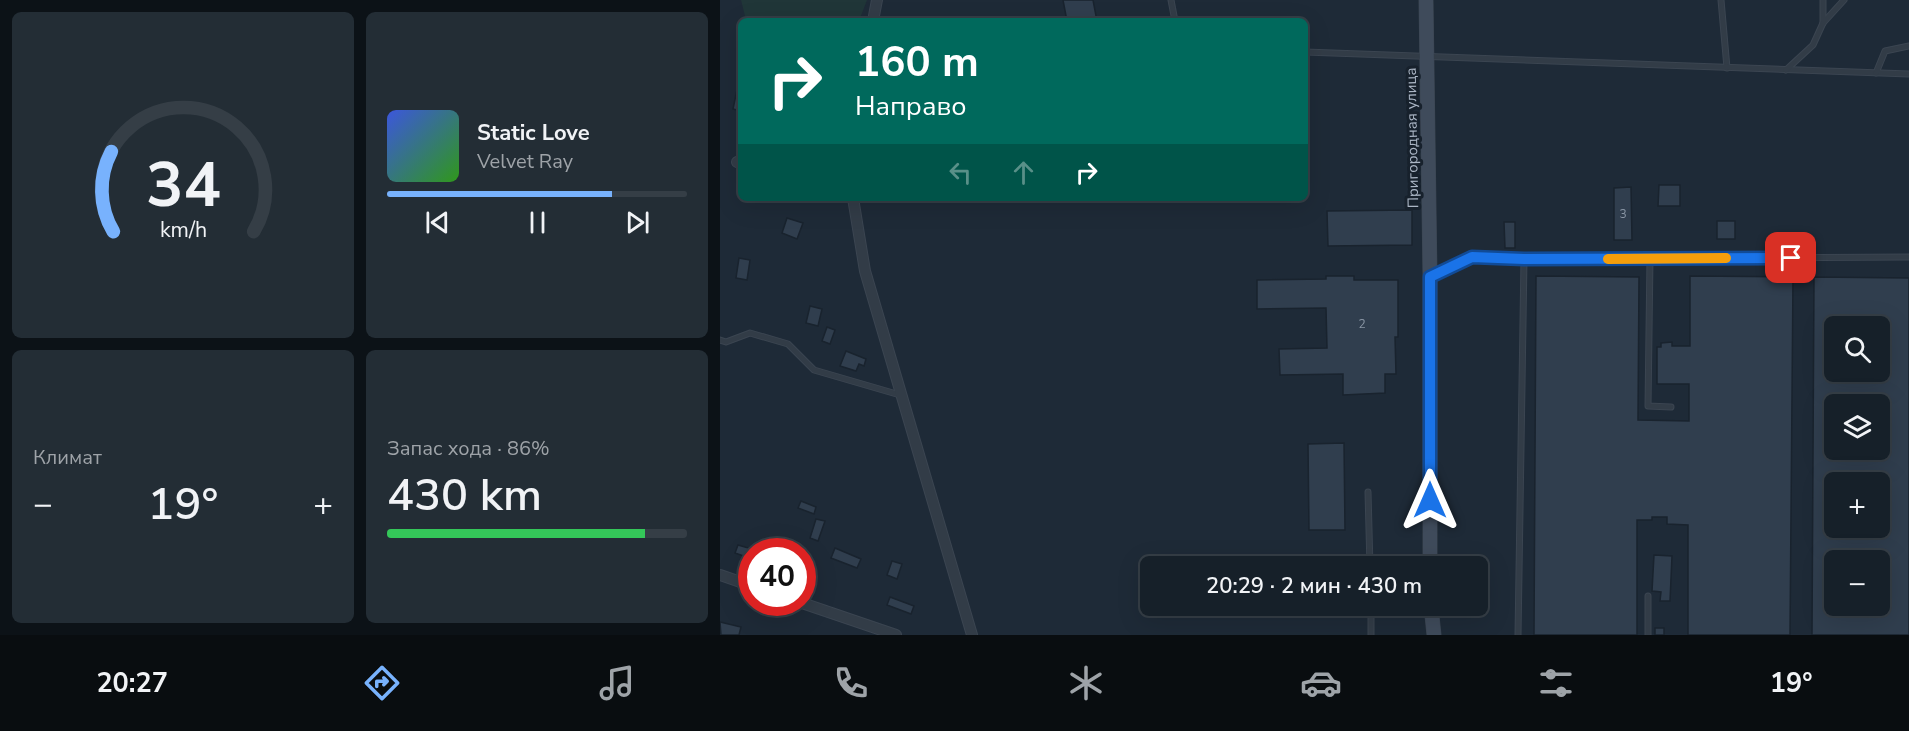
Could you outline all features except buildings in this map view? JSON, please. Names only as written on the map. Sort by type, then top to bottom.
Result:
[{"type":"street","points":[[874,18],[877,0]]},
{"type":"street","name":"Пригородная улица","points":[[1426,0],[1430,277],[1430,556]]},
{"type":"street","points":[[852,201],[865,271],[972,635]]},
{"type":"street","points":[[720,575],[738,581]]},
{"type":"street","points":[[816,608],[896,635]]},
{"type":"street","points":[[1432,616],[1434,635]]},
{"type":"lane","points":[[1171,0],[1174,18]]},
{"type":"lane","points":[[1721,0],[1727,68]]},
{"type":"lane","points":[[1823,0],[1823,23]]},
{"type":"lane","points":[[1786,70],[1814,45],[1823,23],[1844,0]]},
{"type":"lane","points":[[1876,73],[1885,51],[1909,46]]},
{"type":"lane","points":[[1308,52],[1909,74]]},
{"type":"lane","points":[[1430,277],[1472,257],[1524,259],[1909,257]]},
{"type":"lane","points":[[1650,258],[1648,406],[1671,407]]},
{"type":"lane","points":[[1518,635],[1524,259]]},
{"type":"lane","points":[[720,340],[726,342],[750,333],[788,344],[814,370],[901,395]]},
{"type":"lane","points":[[1368,492],[1370,556]]},
{"type":"lane","points":[[1648,596],[1648,635]]},
{"type":"lane","points":[[1371,616],[1371,635]]},
{"type":"green space","points":[[741,0],[867,0],[860,18],[746,18]]},
{"type":"slow traffic","points":[[1608,259],[1726,258]]},
{"type":"route","points":[[1430,500],[1430,277],[1472,257],[1524,259],[1791,258]]}]
